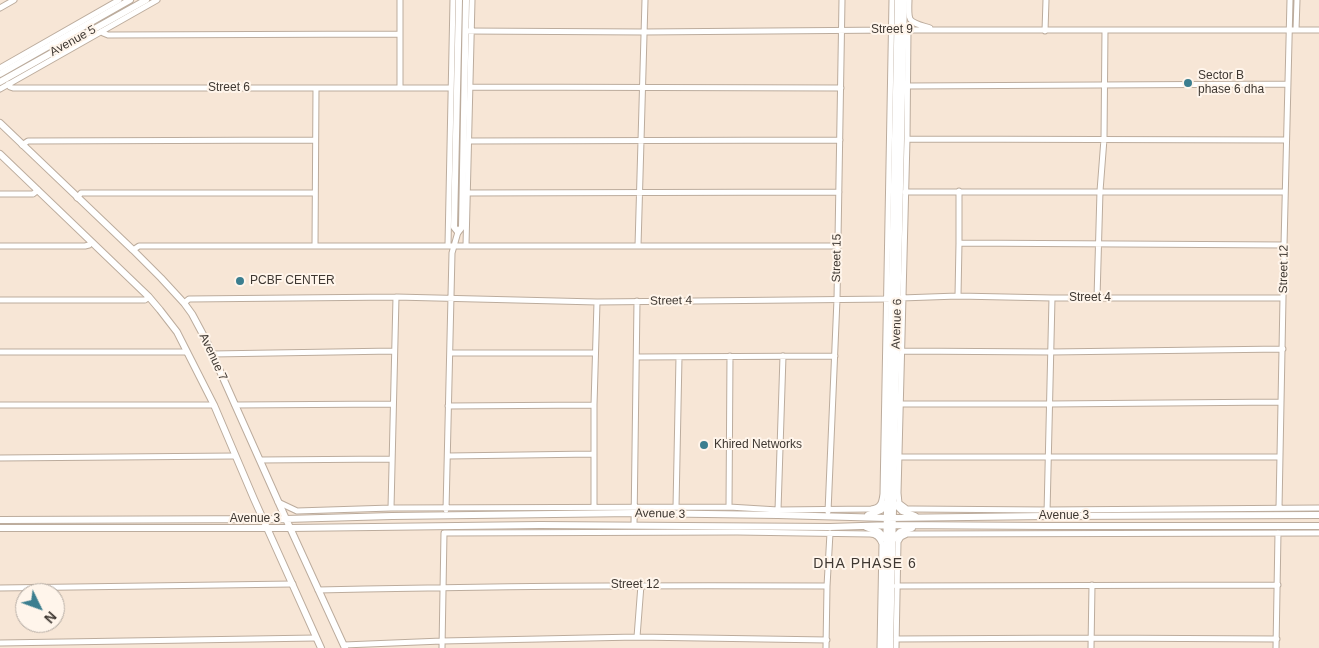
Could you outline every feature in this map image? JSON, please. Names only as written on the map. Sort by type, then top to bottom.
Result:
[{"type":"main road","name":"Avenue 5","points":[[0,74],[130,0]]},
{"type":"main road","name":"Avenue 5","points":[[0,82],[146,0]]},
{"type":"main road","points":[[458,0],[453,99],[454,227],[458,232],[462,227],[468,31],[466,0]]},
{"type":"main road","name":"Avenue 6","points":[[890,648],[889,541],[900,30],[898,0]]},
{"type":"main road","name":"Avenue 6","points":[[900,30],[904,0]]},
{"type":"main road","name":"Avenue 7","points":[[0,124],[133,250],[184,303],[192,314],[212,354],[344,646]]},
{"type":"main road","name":"Avenue 7","points":[[0,154],[148,297],[177,332],[214,405],[321,648]]},
{"type":"main road","points":[[864,516],[878,512],[890,502],[902,511],[918,518]]},
{"type":"main road","name":"Avenue 3","points":[[0,520],[311,519],[635,510],[828,513],[864,516],[922,528],[1316,529]]},
{"type":"main road","name":"Avenue 3","points":[[0,528],[634,525],[830,530],[918,518],[1047,513],[1314,513]]},
{"type":"main road","points":[[864,526],[879,532],[889,541],[900,532],[922,528]]},
{"type":"main road","name":"Avenue 6","points":[[884,648],[889,553]]},
{"type":"street","points":[[0,8],[14,0]]},
{"type":"street","points":[[0,68],[120,0]]},
{"type":"street","points":[[0,89],[157,0]]},
{"type":"street","points":[[400,0],[400,87]]},
{"type":"street","points":[[448,245],[453,99],[450,88],[453,0]]},
{"type":"street","points":[[466,246],[470,87],[468,31],[472,0]]},
{"type":"street","points":[[638,246],[645,0]]},
{"type":"street","name":"Street 15","points":[[828,513],[837,299],[842,0]]},
{"type":"street","points":[[278,502],[298,511],[391,508],[594,507],[635,510],[676,506],[828,513],[875,509],[880,505],[890,493],[900,457],[902,351],[895,299],[905,192],[907,86],[900,30],[892,0]]},
{"type":"street","points":[[909,0],[910,20],[935,30]]},
{"type":"street","points":[[1045,31],[1046,0]]},
{"type":"street","name":"Street 12","points":[[1279,508],[1290,0]]},
{"type":"street","points":[[1296,30],[1297,0]]},
{"type":"street","points":[[1097,298],[1100,192],[1104,139],[1105,30]]},
{"type":"street","name":"Street 9","points":[[468,31],[1319,30]]},
{"type":"street","points":[[102,31],[103,34],[108,35],[400,34]]},
{"type":"street","name":"Street 6","points":[[8,84],[13,88],[450,88]]},
{"type":"street","points":[[907,86],[1288,84]]},
{"type":"street","points":[[470,87],[841,88]]},
{"type":"street","points":[[315,246],[316,88]]},
{"type":"street","points":[[906,138],[1286,140]]},
{"type":"street","points":[[22,145],[28,141],[315,140]]},
{"type":"street","points":[[469,141],[840,140]]},
{"type":"street","points":[[0,194],[33,194],[38,190]]},
{"type":"street","points":[[958,296],[959,191]]},
{"type":"street","points":[[467,193],[838,192]]},
{"type":"street","points":[[905,192],[1285,192]]},
{"type":"street","points":[[77,198],[81,194],[315,193]]},
{"type":"street","points":[[446,516],[450,299],[452,253],[458,232]]},
{"type":"street","points":[[0,246],[85,246],[91,242]]},
{"type":"street","points":[[959,243],[1284,244]]},
{"type":"street","points":[[133,250],[139,246],[837,246]]},
{"type":"street","name":"Street 4","points":[[184,303],[189,299],[396,297],[597,302],[895,299],[958,296],[1283,298]]},
{"type":"street","points":[[0,300],[144,300],[148,297]]},
{"type":"street","points":[[391,508],[396,297]]},
{"type":"street","points":[[1047,513],[1052,298]]},
{"type":"street","points":[[594,507],[597,302]]},
{"type":"street","points":[[634,525],[637,302]]},
{"type":"street","points":[[902,351],[1051,352],[1283,349]]},
{"type":"street","points":[[212,354],[394,351]]},
{"type":"street","points":[[0,352],[187,352]]},
{"type":"street","points":[[450,353],[595,353]]},
{"type":"street","points":[[676,506],[678,356]]},
{"type":"street","points":[[729,507],[730,356]]},
{"type":"street","points":[[778,510],[782,356]]},
{"type":"street","points":[[637,357],[835,356]]},
{"type":"street","points":[[900,404],[1281,402]]},
{"type":"street","points":[[235,405],[393,404]]},
{"type":"street","points":[[0,405],[214,405]]},
{"type":"street","points":[[448,406],[594,405]]},
{"type":"street","points":[[448,456],[594,454]]},
{"type":"street","points":[[0,458],[235,456]]},
{"type":"street","points":[[900,457],[1280,457]]},
{"type":"street","points":[[260,460],[392,460]]},
{"type":"street","points":[[890,493],[907,509],[1047,513],[1279,508],[1314,513],[1319,508]]},
{"type":"street","points":[[311,511],[311,519]]},
{"type":"street","points":[[880,648],[889,553],[901,537],[922,528],[1278,533],[1316,529]]},
{"type":"street","points":[[826,648],[830,530]]},
{"type":"street","points":[[442,648],[444,533],[830,530],[876,535],[889,553],[896,586],[896,648]]},
{"type":"street","points":[[1276,648],[1278,533]]},
{"type":"street","points":[[0,588],[293,584]]},
{"type":"street","points":[[637,637],[641,585]]},
{"type":"street","name":"Street 12","points":[[318,590],[641,585],[827,586]]},
{"type":"street","points":[[1091,648],[1092,585]]},
{"type":"street","points":[[896,586],[1278,585]]},
{"type":"street","points":[[344,646],[442,641],[637,637],[826,640]]},
{"type":"street","points":[[0,643],[316,638]]},
{"type":"street","points":[[896,639],[1277,639]]},
{"type":"place","name":"Sector B phase 6 dha","points":[[1188,83]]},
{"type":"place","name":"PCBF CENTER","points":[[240,281]]},
{"type":"place","name":"Khired Networks","points":[[704,445]]},
{"type":"district","name":"DHA PHASE 6","points":[[865,564]]}]
